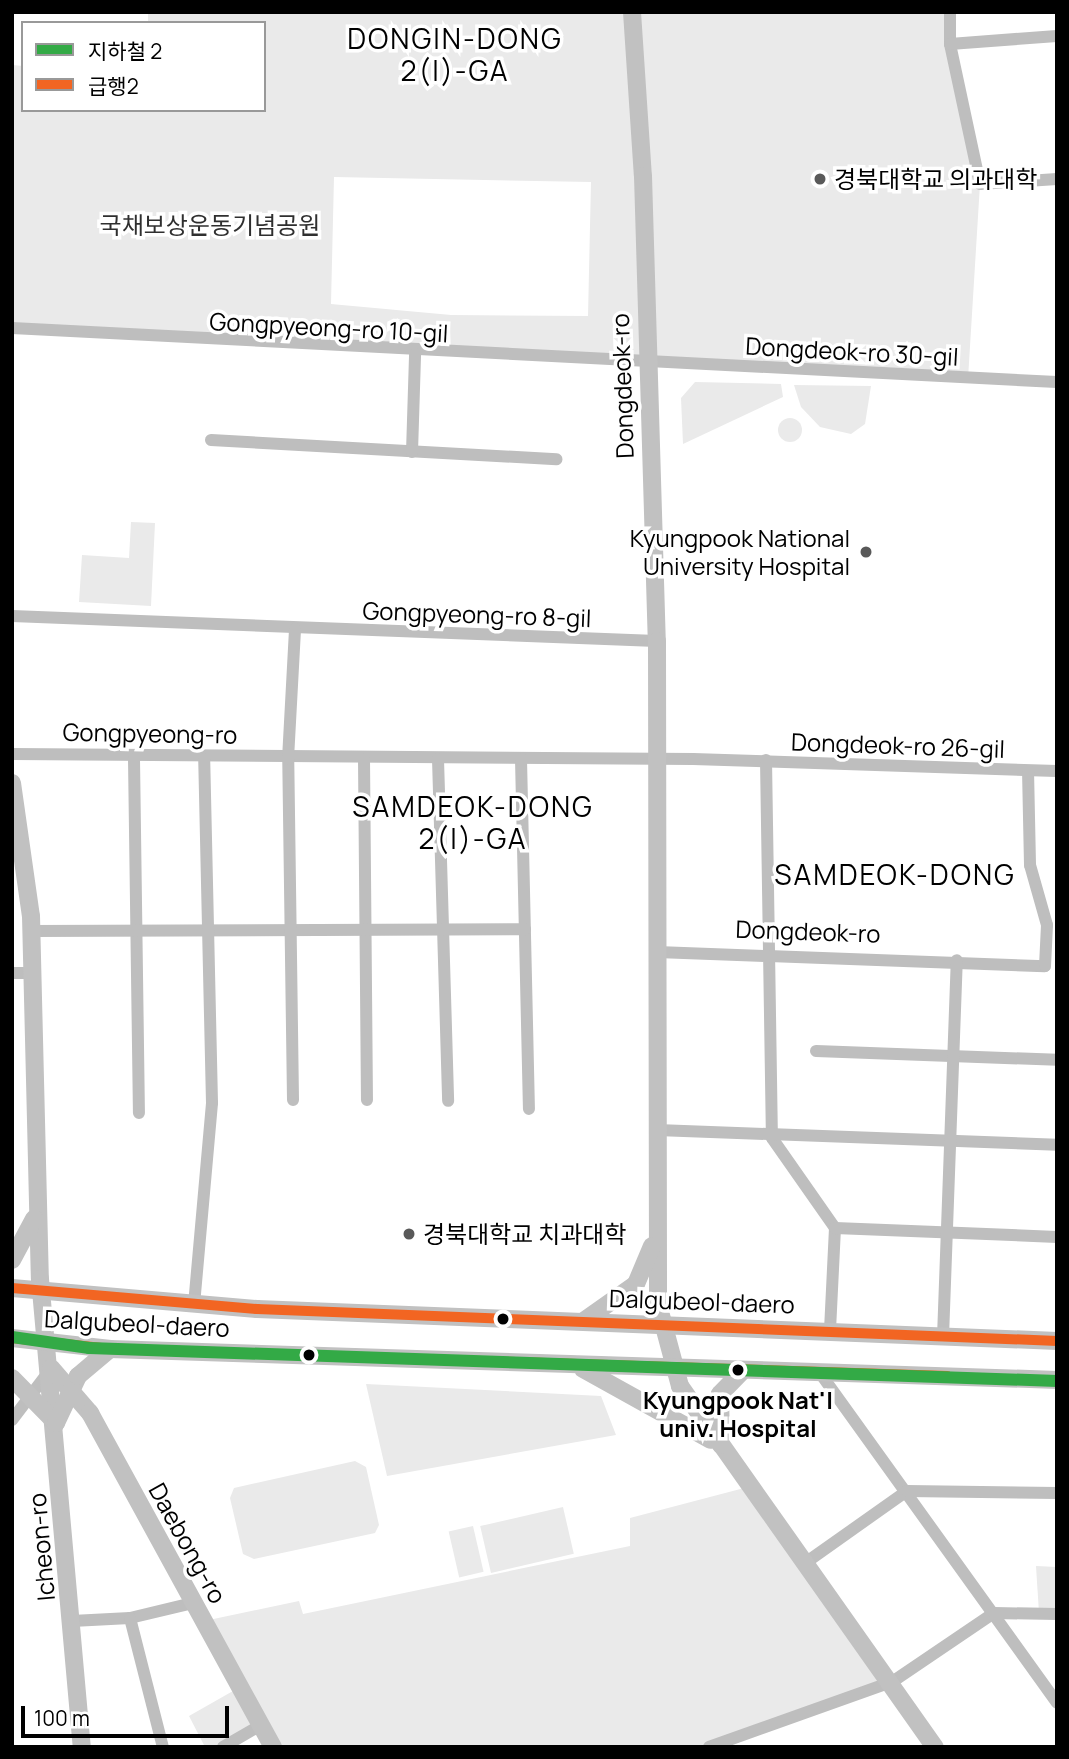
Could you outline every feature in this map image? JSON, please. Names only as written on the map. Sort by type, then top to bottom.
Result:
[{"type":"main road","name":"Dongdeok-ro","points":[[632,12],[643,176],[645,360],[657,641],[656,1236],[664,1325],[673,1369],[721,1448],[808,1561],[935,1747]]},
{"type":"main road","points":[[12,783],[32,931],[41,1293],[47,1344]]},
{"type":"main road","points":[[12,1260],[38,1210]]},
{"type":"main road","points":[[583,1321],[636,1284],[656,1236]]},
{"type":"main road","name":"Dalgubeol-daero","points":[[12,1289],[194,1306],[1057,1341]]},
{"type":"main road","name":"Dalgubeol-daero","points":[[12,1338],[110,1349],[1057,1380]]},
{"type":"main road","name":"Icheon-ro","points":[[47,1344],[56,1423],[82,1747]]},
{"type":"main road","points":[[56,1423],[69,1390],[110,1349]]},
{"type":"main road","points":[[570,1364],[624,1388],[721,1448]]},
{"type":"main road","name":"Daebong-ro","points":[[51,1368],[90,1413],[273,1747]]},
{"type":"main road","points":[[721,1448],[720,1394],[741,1371]]},
{"type":"main road","points":[[12,1378],[33,1394],[56,1423]]},
{"type":"street","points":[[950,12],[950,44],[980,184],[1057,179]]},
{"type":"street","points":[[950,44],[1057,36]]},
{"type":"street","name":"Gongpyeong-ro 10-gil","points":[[12,328],[415,354],[645,360]]},
{"type":"street","points":[[412,452],[415,354]]},
{"type":"street","name":"Dongdeok-ro 30-gil","points":[[645,360],[1057,382]]},
{"type":"street","points":[[211,440],[556,459]]},
{"type":"street","name":"Gongpyeong-ro 8-gil","points":[[12,616],[657,641]]},
{"type":"street","points":[[293,1100],[293,931],[288,759],[295,629]]},
{"type":"street","name":"Gongpyeong-ro","points":[[12,754],[134,759],[288,759]]},
{"type":"street","points":[[134,759],[139,1113]]},
{"type":"street","name":"Dalgubeol-daero","points":[[194,1306],[212,1104],[204,759]]},
{"type":"street","points":[[288,759],[657,759]]},
{"type":"street","points":[[364,759],[369,931],[367,1100]]},
{"type":"street","points":[[438,759],[448,1101]]},
{"type":"street","points":[[521,759],[529,1109]]},
{"type":"street","name":"Dongdeok-ro 26-gil","points":[[657,759],[1057,771]]},
{"type":"street","name":"Dongdeok-ro 26-gil","points":[[766,761],[770,953]]},
{"type":"street","name":"Dongdeok-ro 26-gil","points":[[1028,771],[1030,865],[1047,925],[1045,966]]},
{"type":"street","points":[[32,931],[525,929]]},
{"type":"street","name":"Dongdeok-ro","points":[[657,952],[770,953],[1045,966]]},
{"type":"street","points":[[770,953],[772,1138],[835,1228],[1057,1237]]},
{"type":"street","points":[[943,1337],[957,960]]},
{"type":"street","points":[[12,973],[31,973]]},
{"type":"street","points":[[816,1051],[1057,1060]]},
{"type":"street","points":[[657,1130],[772,1138],[1057,1145]]},
{"type":"street","name":"Dalgubeol-daero","points":[[830,1330],[835,1228]]},
{"type":"street","points":[[12,1420],[51,1368]]},
{"type":"street","points":[[820,1373],[907,1490],[1057,1703]]},
{"type":"street","points":[[808,1561],[907,1490],[1057,1493]]},
{"type":"street","points":[[72,1620],[130,1618],[193,1603]]},
{"type":"street","points":[[709,1747],[892,1682],[994,1612],[1057,1614]]},
{"type":"street","points":[[130,1618],[163,1747]]},
{"type":"street","points":[[223,1747],[261,1725]]},
{"type":"green space","name":"국채보상운동기념공원","points":[[148,12],[950,12],[980,184],[968,379],[451,355],[450,326],[447,355],[12,328],[12,65],[21,66],[21,112],[266,112],[266,21],[148,21]],"holes":[[[334,177],[591,182],[588,316],[451,315],[331,304]]]},
{"type":"green space","points":[[695,382],[781,384],[783,397],[683,444],[681,398]]},
{"type":"green space","points":[[794,385],[871,386],[865,424],[851,434],[820,427],[801,407]]},
{"type":"green space","points":[[785,418],[795,418],[802,425],[802,435],[795,442],[785,442],[778,435],[778,425]]},
{"type":"green space","points":[[131,522],[155,523],[151,606],[79,602],[82,555],[129,558]]},
{"type":"green space","points":[[366,1384],[601,1396],[616,1435],[387,1476]]},
{"type":"green space","points":[[355,1461],[366,1467],[379,1525],[375,1533],[254,1559],[243,1554],[230,1498],[234,1488]]},
{"type":"green space","points":[[748,1487],[892,1682],[709,1747],[273,1747],[261,1725],[223,1747],[205,1747],[189,1716],[240,1687],[204,1621],[299,1601],[303,1614],[630,1546],[630,1518]]},
{"type":"green space","points":[[563,1507],[574,1554],[491,1573],[480,1526]]},
{"type":"green space","points":[[473,1526],[484,1572],[459,1577],[449,1532]]},
{"type":"green space","points":[[1036,1566],[1057,1567],[1057,1614],[1039,1613]]},
{"type":"metro line","name":"2","points":[[12,1337],[89,1348],[1057,1381]]},
{"type":"transit line","name":"급행2","points":[[12,1288],[257,1309],[1057,1341]]},
{"type":"transit line","name":"급행2","points":[[12,1338],[110,1349],[948,1376]]},
{"type":"place","name":"경북대학교 의과대학","points":[[820,179]]},
{"type":"place","name":"Kyungpook National University Hospital","points":[[866,552]]},
{"type":"place","name":"경북대학교 치과대학","points":[[409,1234]]},
{"type":"place","name":"Kyungpook Nat'l univ. Hospital","points":[[738,1370]]},
{"type":"district","name":"DONGIN-DONG 2(I)-GA","points":[[455,54]]},
{"type":"district","name":"SAMDEOK-DONG 2(I)-GA","points":[[473,822]]},
{"type":"district","name":"SAMDEOK-DONG","points":[[895,874]]}]
